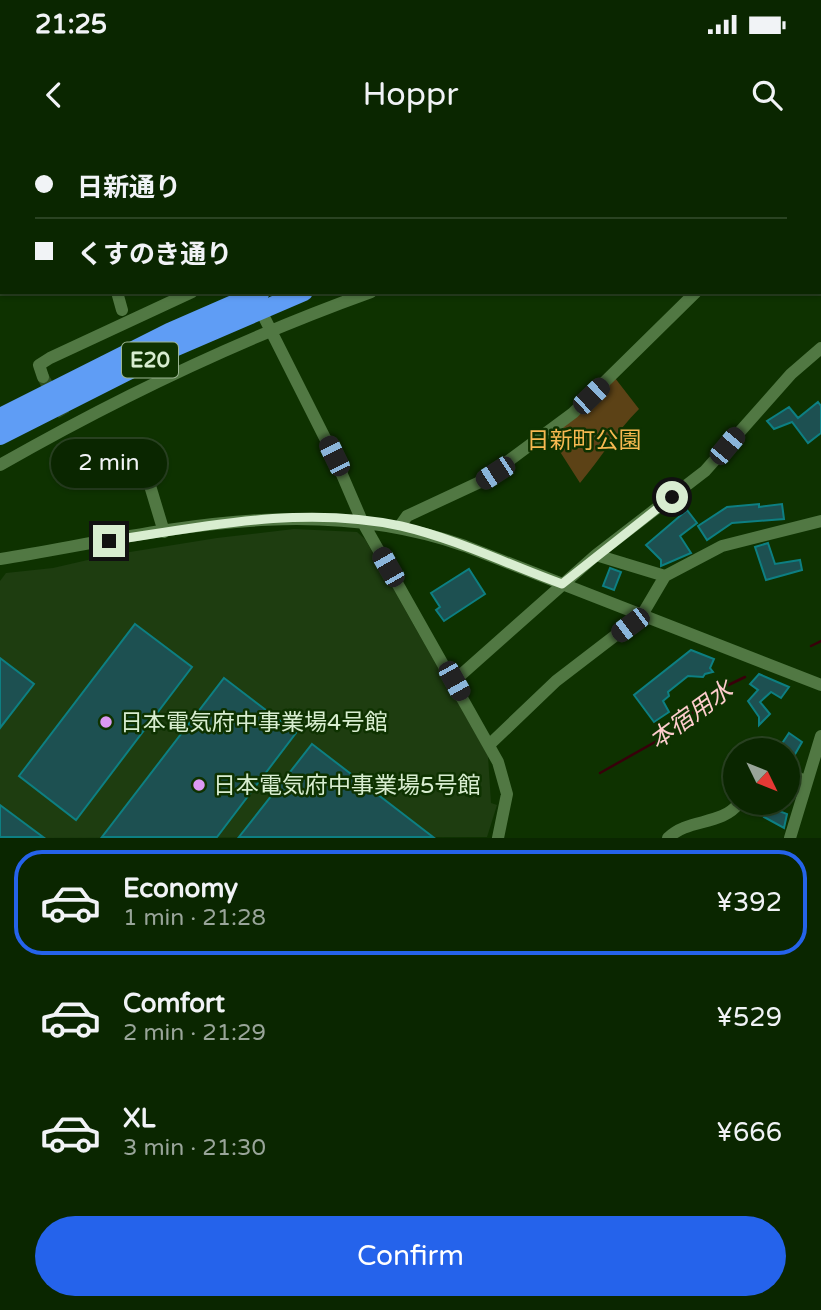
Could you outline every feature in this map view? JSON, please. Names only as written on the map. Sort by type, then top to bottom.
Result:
[{"type":"highway","name":"E20","points":[[0,417],[169,332],[256,294]]},
{"type":"highway","name":"E20","points":[[0,436],[174,348],[299,294]]},
{"type":"street","points":[[118,294],[122,310]]},
{"type":"street","points":[[43,377],[39,365],[50,358],[188,294]]},
{"type":"street","points":[[0,465],[67,420],[268,324],[365,294]]},
{"type":"street","points":[[400,526],[407,516],[495,473],[573,413],[694,294]]},
{"type":"street","points":[[268,324],[334,456],[362,521],[489,745],[506,789],[498,838]]},
{"type":"street","points":[[454,681],[596,555],[705,471],[782,384],[821,348]]},
{"type":"street","points":[[148,479],[164,532]]},
{"type":"street","points":[[0,559],[164,532],[282,517],[400,526],[452,542],[821,685]]},
{"type":"street","points":[[489,745],[556,681],[642,615],[665,576],[722,546],[796,530],[821,521]]},
{"type":"street","points":[[596,555],[665,576]]},
{"type":"street","points":[[790,838],[805,782],[817,760],[821,736]]},
{"type":"street","points":[[800,779],[805,782]]},
{"type":"street","points":[[668,838],[677,828],[726,816]]},
{"type":"shaded area","points":[[294,529],[357,532],[365,539],[488,756],[491,803],[497,805],[487,837],[0,838],[0,581],[6,573],[53,568],[105,556],[217,538]]},
{"type":"green space","name":"日新町公園","points":[[615,378],[639,409],[580,483],[550,436]]},
{"type":"building","points":[[818,402],[821,406],[821,433],[808,443],[792,422],[774,429],[767,421],[789,407],[798,418]]},
{"type":"building","points":[[759,504],[759,507],[782,504],[784,519],[732,523],[707,540],[698,526],[727,507]]},
{"type":"building","points":[[687,510],[697,523],[680,536],[691,553],[661,566],[661,560],[646,545]]},
{"type":"building","points":[[768,543],[775,564],[800,560],[802,570],[766,580],[755,547]]},
{"type":"building","points":[[610,568],[621,572],[614,590],[603,586]]},
{"type":"building","points":[[469,569],[485,594],[444,621],[436,610],[440,607],[431,593]]},
{"type":"building","name":"日本電気府中事業場4号館","points":[[135,624],[192,667],[76,820],[19,776]]},
{"type":"building","points":[[691,650],[714,659],[710,668],[713,672],[703,677],[688,676],[668,692],[669,696],[663,701],[669,712],[654,722],[634,695]]},
{"type":"building","points":[[0,658],[34,684],[0,728]]},
{"type":"building","points":[[759,674],[789,687],[781,698],[771,692],[760,702],[770,714],[759,725],[759,717],[748,701],[758,690],[750,684]]},
{"type":"building","name":"日本電気府中事業場5号館","points":[[224,678],[296,733],[217,837],[102,837]]},
{"type":"building","points":[[312,744],[433,837],[239,837]]},
{"type":"building","points":[[0,805],[43,837],[0,837]]},
{"type":"building","points":[[787,816],[784,828],[764,817]]},
{"type":"waterway","name":"本宿用水","points":[[811,646],[821,641]]},
{"type":"waterway","name":"本宿用水","points":[[600,773],[671,733],[716,691],[745,677]]},
{"type":"tunnel","points":[[43,377],[64,415]]},
{"type":"place","name":"日本電気府中事業場4号館","points":[[106,722]]},
{"type":"place","name":"日本電気府中事業場5号館","points":[[199,785]]},
{"type":"route","points":[[109,541],[260,518],[342,519],[400,526],[427,533],[562,584],[672,497]]}]
